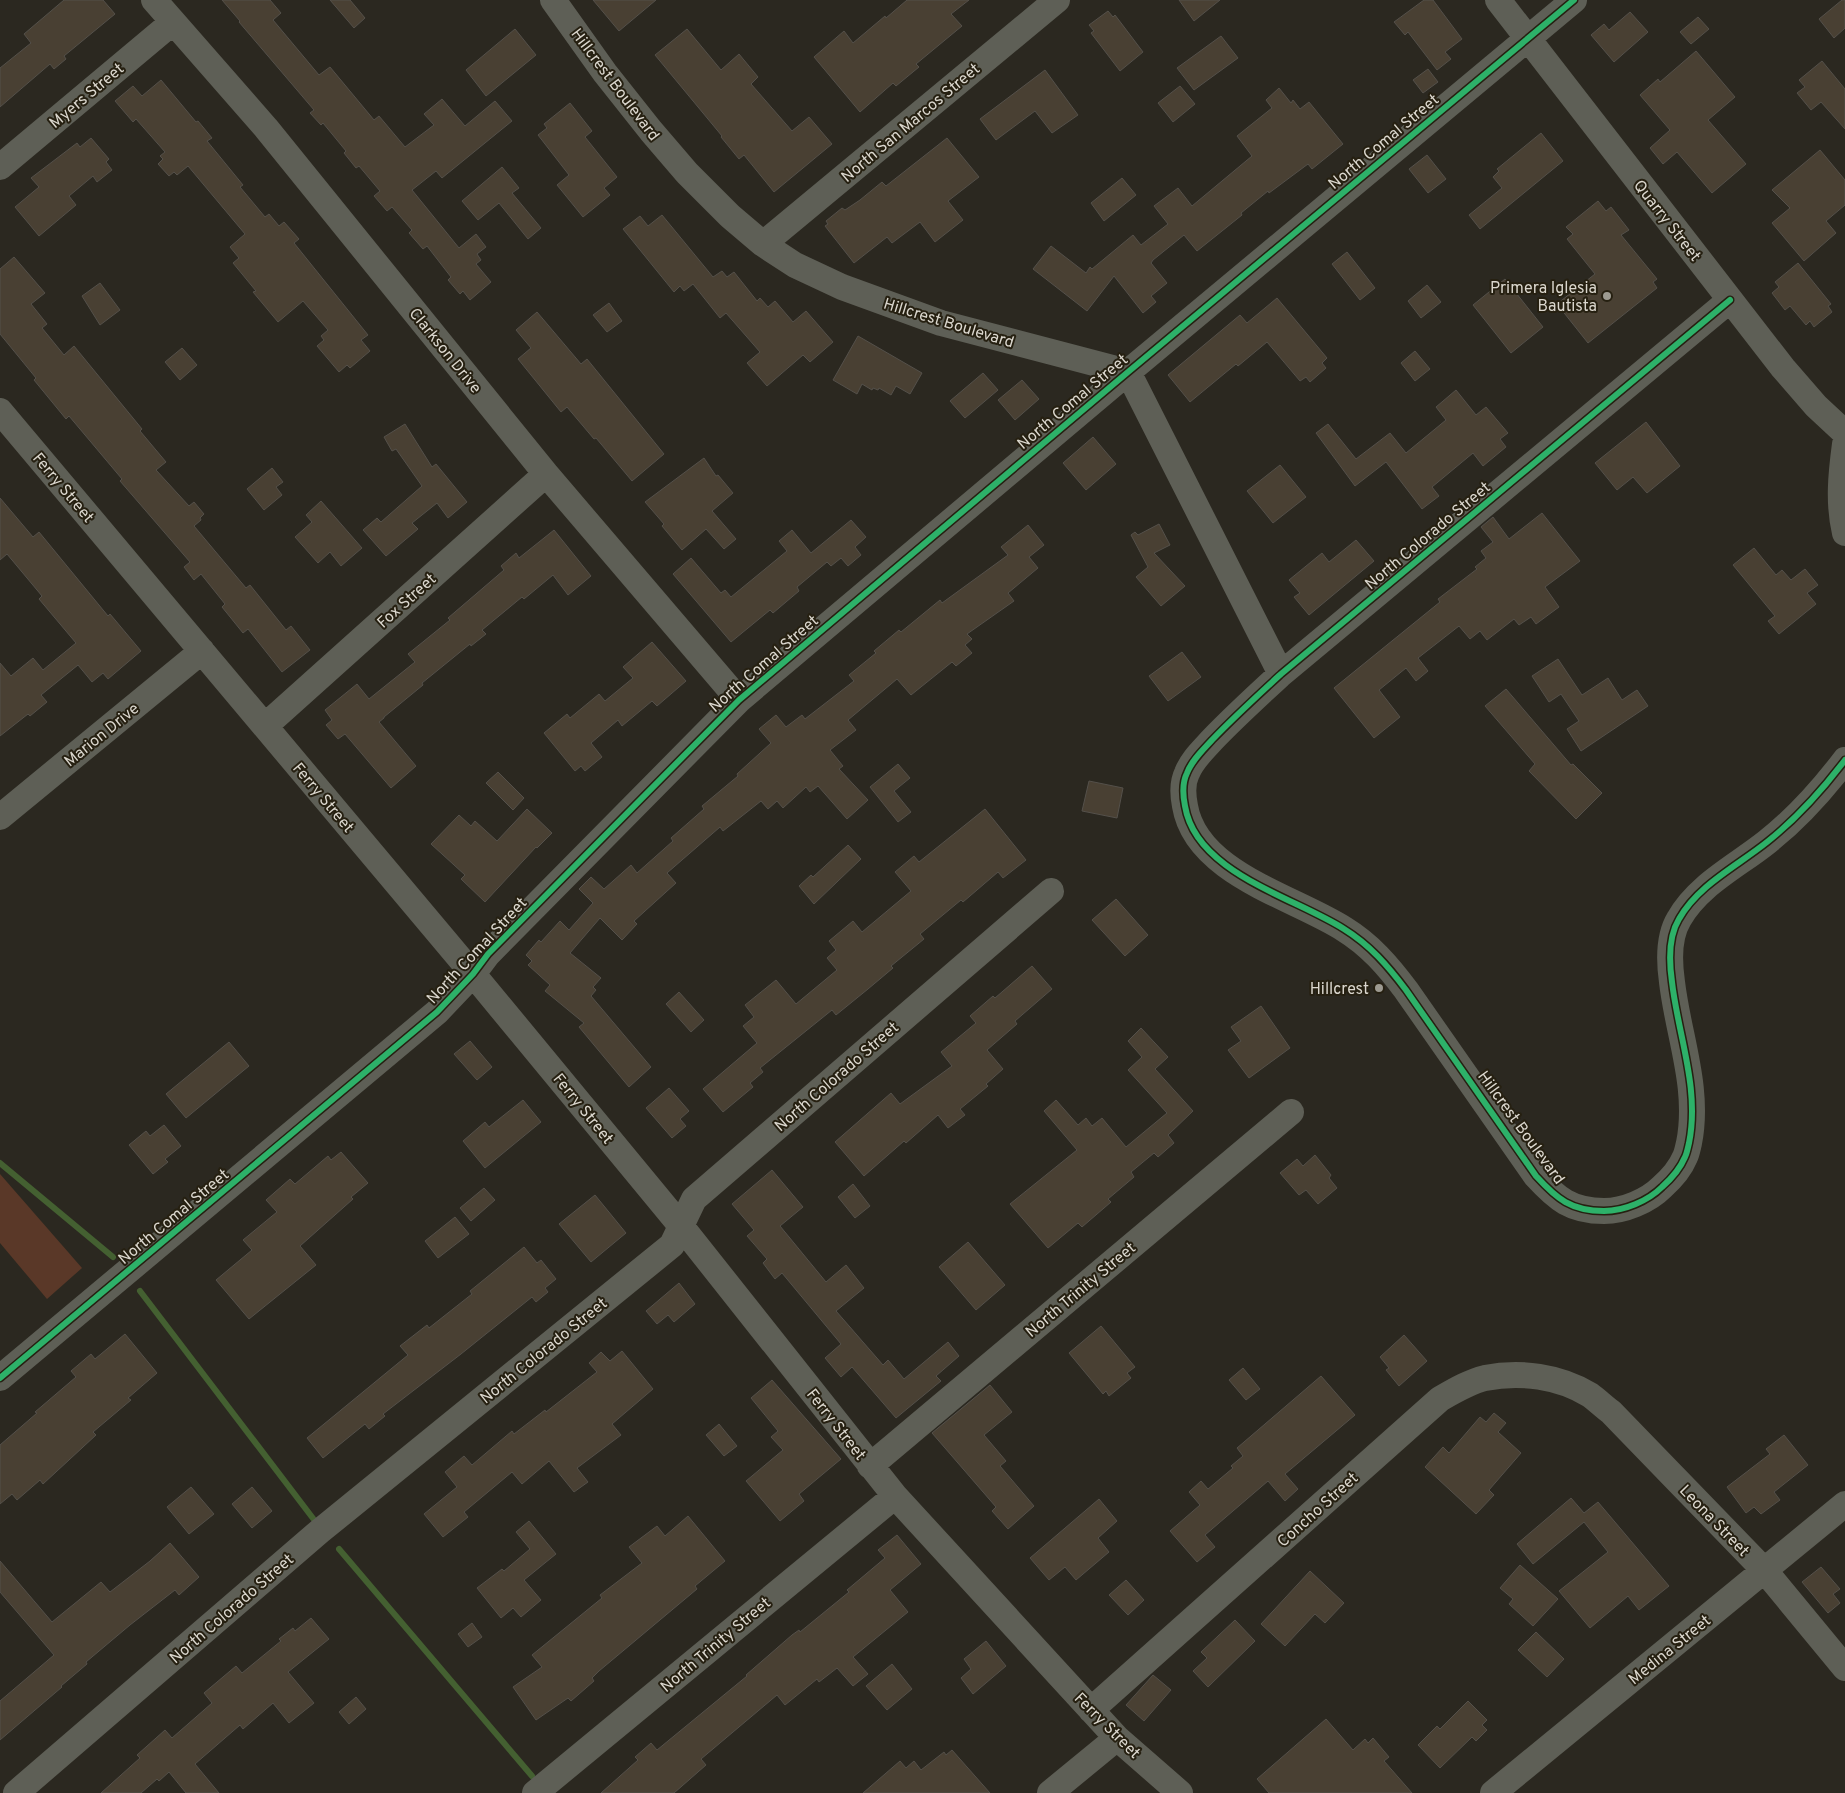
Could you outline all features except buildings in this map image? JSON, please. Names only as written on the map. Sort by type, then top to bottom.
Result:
[{"type":"street","name":"Clarkson Drive","points":[[154,0],[266,128],[546,474],[739,700]]},
{"type":"street","name":"Hillcrest Boulevard","points":[[554,0],[605,74],[687,173],[730,216],[763,244],[795,265],[842,287],[932,320],[1128,372]]},
{"type":"street","name":"North San Marcos Street","points":[[763,244],[1057,0]]},
{"type":"street","name":"Quarry Street","points":[[1498,0],[1730,300],[1816,406],[1845,433]]},
{"type":"street","name":"North Comal Street","points":[[0,1378],[437,1012],[473,974],[488,954],[739,700],[1574,0]]},
{"type":"street","name":"Myers Street","points":[[0,167],[173,22]]},
{"type":"street","name":"North Colorado Street","points":[[1187,818],[1183,794],[1186,774],[1197,756],[1227,724],[1280,674],[1730,300]]},
{"type":"street","points":[[1128,372],[1280,674]]},
{"type":"street","name":"Ferry Street","points":[[0,411],[473,974],[681,1226],[894,1496],[1117,1738],[1180,1793]]},
{"type":"street","points":[[1845,444],[1840,484],[1841,516],[1845,533]]},
{"type":"street","name":"Fox Street","points":[[265,726],[546,474]]},
{"type":"street","name":"Marion Drive","points":[[0,817],[202,652]]},
{"type":"street","name":"Hillcrest Boulevard","points":[[1187,818],[1198,838],[1214,857],[1248,879],[1342,928],[1365,943],[1385,962],[1406,990],[1536,1176],[1552,1194],[1568,1205],[1588,1211],[1611,1211],[1637,1203],[1657,1192],[1673,1177],[1685,1157],[1691,1129],[1692,1104],[1689,1071],[1673,990],[1670,964],[1671,944],[1678,920],[1691,902],[1710,884],[1767,842],[1792,819],[1845,760]]},
{"type":"street","name":"North Colorado Street","points":[[16,1793],[320,1531],[672,1245],[694,1199],[1051,891]]},
{"type":"street","name":"North Trinity Street","points":[[870,1466],[1291,1112]]},
{"type":"street","name":"Concho Street","points":[[1091,1710],[1440,1399],[1484,1378],[1517,1374],[1544,1377],[1571,1386]]},
{"type":"street","name":"Leona Street","points":[[1571,1386],[1590,1395],[1611,1412],[1765,1571],[1845,1668]]},
{"type":"street","name":"North Trinity Street","points":[[535,1793],[894,1496]]},
{"type":"street","name":"Medina Street","points":[[1493,1793],[1845,1504]]},
{"type":"street","points":[[1050,1793],[1117,1738]]},
{"type":"shaded area","points":[[0,1174],[82,1268],[47,1299],[0,1243]]},
{"type":"waterway","points":[[0,1163],[113,1257]]},
{"type":"waterway","points":[[140,1291],[315,1521]]},
{"type":"waterway","points":[[339,1549],[532,1776]]},
{"type":"cycle path","points":[[0,1378],[437,1012],[473,974],[488,954],[739,700],[1574,0]]},
{"type":"cycle path","points":[[1730,300],[1254,698],[1212,740],[1192,764],[1184,781],[1183,794],[1185,806],[1193,829],[1207,849],[1227,866],[1250,881],[1344,929],[1378,956],[1406,990],[1536,1176],[1551,1191],[1566,1202],[1582,1209],[1612,1211],[1650,1197],[1669,1181],[1678,1170],[1688,1148],[1692,1122],[1692,1102],[1670,966],[1670,949],[1675,926],[1687,907],[1707,886],[1767,842],[1799,814],[1845,760]]},
{"type":"place","name":"Primera Iglesia Bautista","points":[[1607,296]]},
{"type":"place","name":"Hillcrest","points":[[1379,988]]}]
